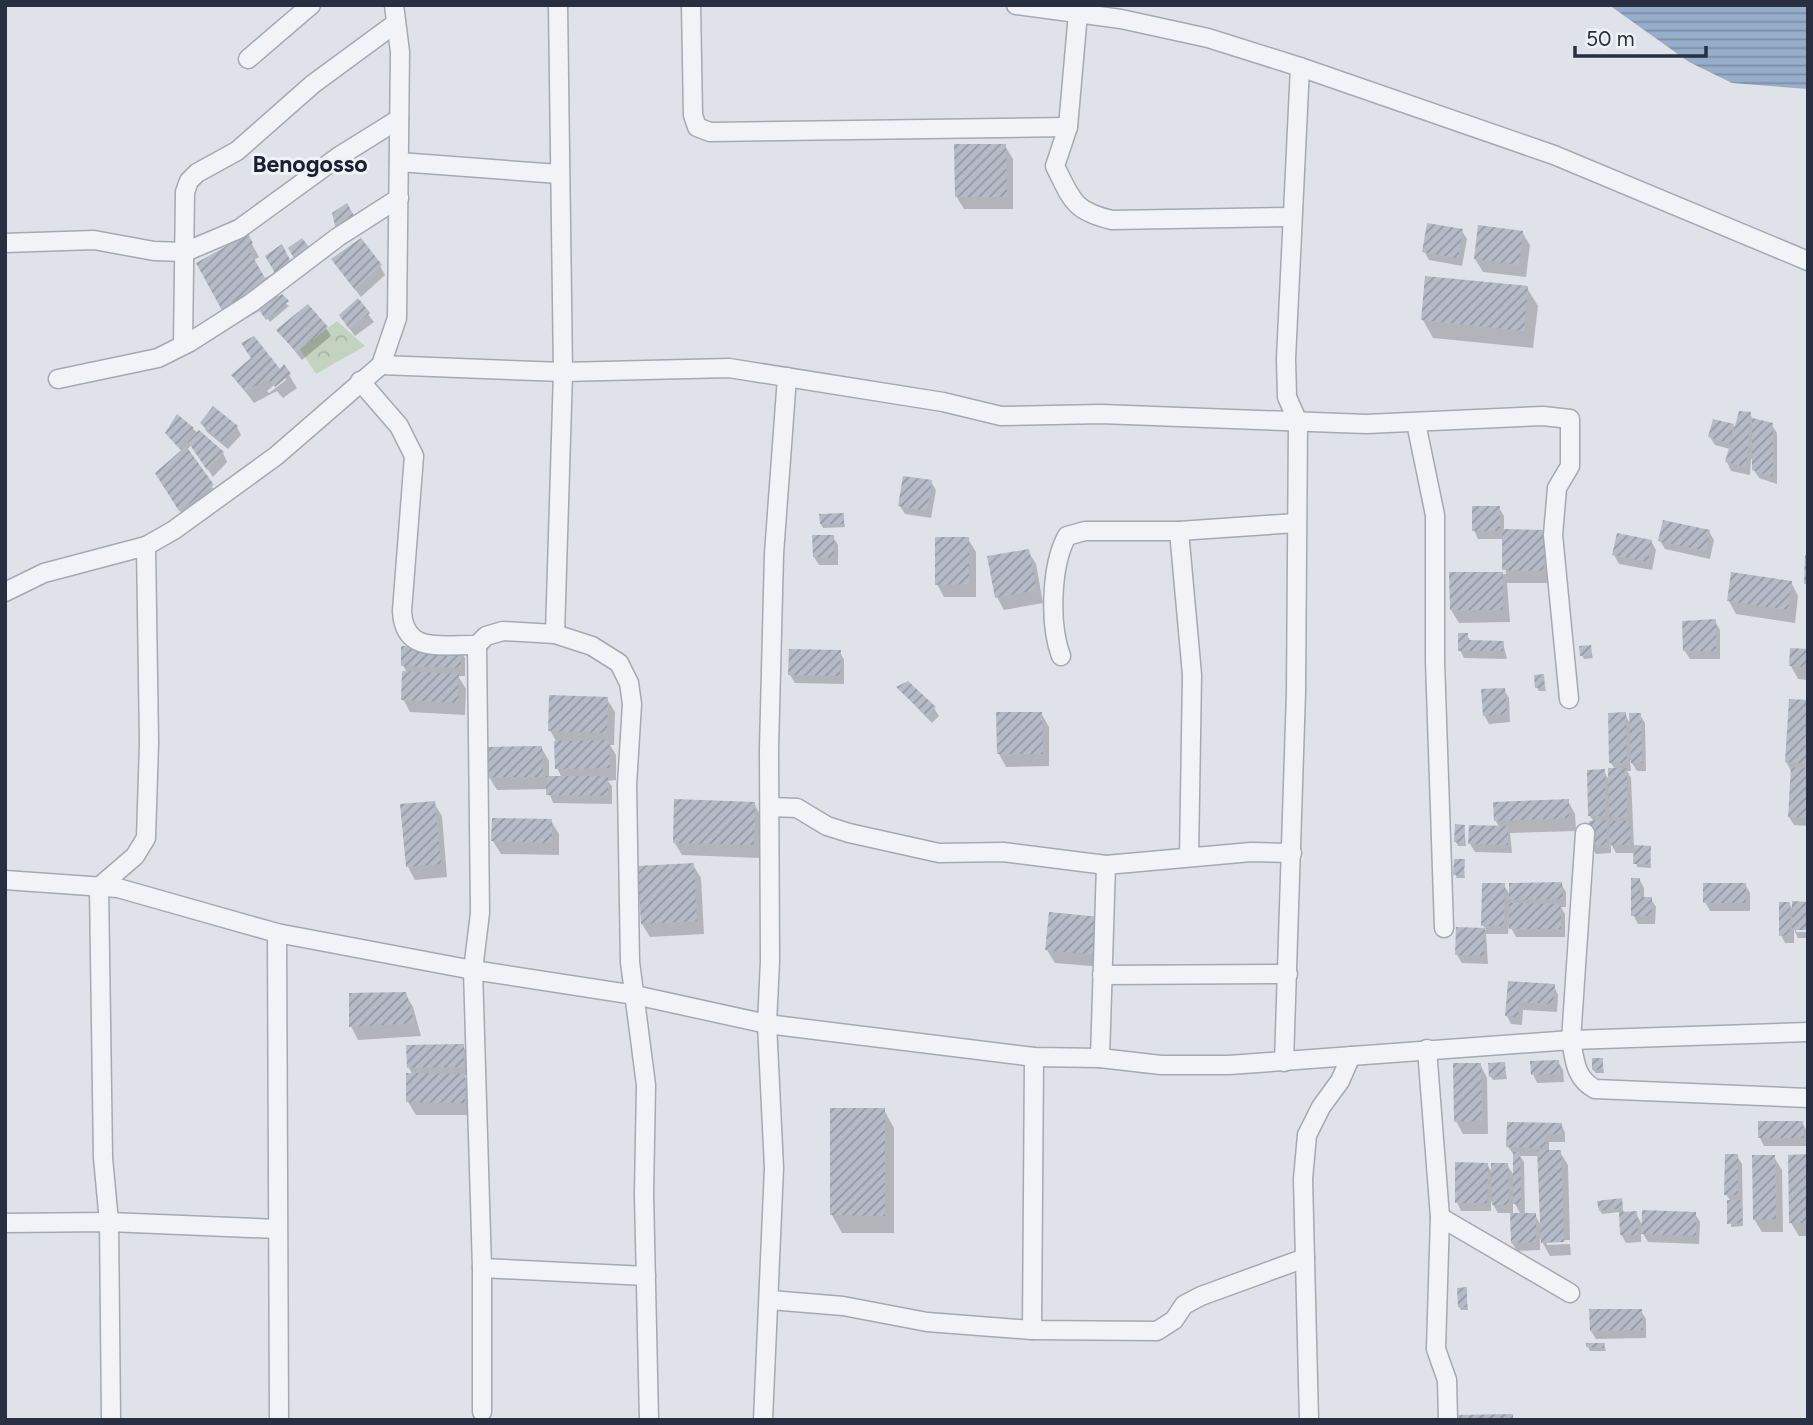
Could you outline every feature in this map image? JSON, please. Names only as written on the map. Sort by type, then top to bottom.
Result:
[{"type":"street","points":[[248,59],[311,5]]},
{"type":"street","points":[[555,634],[563,372],[558,5]]},
{"type":"street","points":[[691,5],[693,115],[697,127],[710,132],[1069,127]]},
{"type":"street","points":[[1016,5],[1078,13],[1208,38],[1300,67],[1554,155],[1808,261]]},
{"type":"street","points":[[1078,13],[1069,127],[1055,166],[1074,205],[1087,214],[1112,220],[1292,217]]},
{"type":"street","points":[[5,592],[44,573],[146,546],[241,484],[381,365],[397,318],[400,52],[395,14]]},
{"type":"street","points":[[184,345],[185,192],[189,181],[237,151],[395,14]]},
{"type":"street","points":[[1284,1062],[1292,852],[1298,422],[1287,397],[1286,359],[1300,67]]},
{"type":"street","points":[[5,243],[94,240],[154,251],[185,252],[239,229],[338,157],[400,119]]},
{"type":"street","points":[[399,162],[559,174]]},
{"type":"street","points":[[58,379],[158,358],[184,345],[251,303],[338,237],[399,198]]},
{"type":"street","points":[[381,365],[563,372],[729,368],[943,402],[1002,416],[1153,415],[1298,422],[1416,422],[1543,416],[1570,419],[1570,466],[1557,488],[1552,535],[1569,699]]},
{"type":"street","points":[[763,1420],[774,1168],[766,1024],[770,961],[774,554],[787,377]]},
{"type":"street","points":[[360,381],[399,426],[414,456],[403,626],[408,636],[418,643],[477,645]]},
{"type":"street","points":[[1416,422],[1435,515],[1435,661],[1444,928]]},
{"type":"street","points":[[1061,656],[1056,643],[1055,579],[1059,551],[1067,536],[1085,531],[1179,531],[1296,523]]},
{"type":"street","points":[[1179,531],[1192,675],[1189,857]]},
{"type":"street","points":[[99,887],[135,856],[146,838],[146,546]]},
{"type":"street","points":[[482,1412],[482,1268],[473,970],[480,913],[477,645],[486,636],[503,631],[555,634],[592,646],[619,663],[629,683],[632,704],[627,785],[630,962],[646,1085],[649,1420]]},
{"type":"street","points":[[770,807],[797,808],[827,826],[849,833],[939,853],[1003,852],[1106,865],[1189,857],[1292,852]]},
{"type":"street","points":[[1586,833],[1571,1040],[1576,1070],[1584,1083],[1595,1089],[1808,1098]]},
{"type":"street","points":[[1100,1058],[1106,865]]},
{"type":"street","points":[[5,880],[132,891],[201,914],[277,933],[473,970],[635,995],[766,1024],[1034,1057],[1100,1058],[1161,1065],[1284,1062],[1571,1040],[1808,1032]]},
{"type":"street","points":[[99,887],[103,1158],[109,1222],[111,1420]]},
{"type":"street","points":[[277,933],[279,1420]]},
{"type":"street","points":[[1102,975],[1288,974]]},
{"type":"street","points":[[1427,1049],[1440,1217],[1436,1349],[1447,1380],[1448,1420]]},
{"type":"street","points":[[1309,1420],[1303,1179],[1307,1135],[1321,1107],[1340,1081],[1351,1056]]},
{"type":"street","points":[[1032,1330],[1034,1057]]},
{"type":"street","points":[[1440,1217],[1570,1293]]},
{"type":"street","points":[[5,1223],[109,1222],[277,1229]]},
{"type":"street","points":[[770,1300],[843,1306],[927,1322],[1032,1330],[1157,1331],[1174,1320],[1184,1305],[1201,1296],[1306,1258]]},
{"type":"street","points":[[482,1268],[646,1276]]},
{"type":"green space","points":[[337,321],[365,346],[316,374],[300,349]]},
{"type":"water","points":[[1609,5],[1808,5],[1808,89],[1732,83],[1689,62]]},
{"type":"building","points":[[954,144],[1006,144],[1007,197],[955,197]]},
{"type":"building","points":[[347,203],[357,221],[338,237],[332,213]]},
{"type":"building","points":[[1427,223],[1463,229],[1458,258],[1422,252]]},
{"type":"building","points":[[1478,225],[1523,231],[1519,265],[1474,259]]},
{"type":"building","points":[[248,234],[253,243],[247,247],[265,278],[269,276],[274,285],[224,314],[196,263]]},
{"type":"building","points":[[302,238],[313,252],[298,265],[288,248]]},
{"type":"building","points":[[361,238],[382,265],[355,290],[331,259]]},
{"type":"building","points":[[282,244],[294,268],[278,278],[265,256]]},
{"type":"building","points":[[1425,276],[1528,286],[1524,331],[1421,320]]},
{"type":"building","points":[[282,294],[289,301],[266,320],[259,310]]},
{"type":"building","points":[[358,298],[370,313],[349,329],[339,315]]},
{"type":"building","points":[[308,304],[328,327],[296,352],[276,330]]},
{"type":"building","points":[[254,336],[280,369],[284,364],[291,374],[275,387],[268,379],[245,391],[231,375],[251,358],[241,343]]},
{"type":"building","points":[[213,406],[238,426],[222,442],[200,423]]},
{"type":"building","points":[[1739,411],[1751,412],[1746,467],[1725,462]]},
{"type":"building","points":[[177,414],[194,428],[178,447],[165,433]]},
{"type":"building","points":[[1752,418],[1773,423],[1773,477],[1752,470]]},
{"type":"building","points":[[1713,419],[1734,424],[1729,443],[1708,437]]},
{"type":"building","points":[[199,430],[224,452],[207,470],[188,442]]},
{"type":"building","points":[[186,446],[214,485],[179,511],[155,473]]},
{"type":"building","points":[[903,476],[932,480],[927,511],[898,506]]},
{"type":"building","points":[[1472,506],[1500,506],[1500,531],[1472,531]]},
{"type":"building","points":[[844,513],[844,524],[820,524],[819,514]]},
{"type":"building","points":[[1663,520],[1710,530],[1706,551],[1658,541]]},
{"type":"building","points":[[1502,529],[1545,530],[1544,571],[1502,570]]},
{"type":"building","points":[[1617,533],[1652,540],[1648,562],[1612,555]]},
{"type":"building","points":[[812,535],[834,535],[834,558],[813,557]]},
{"type":"building","points":[[935,537],[969,537],[969,584],[935,585]]},
{"type":"building","points":[[1029,549],[1037,590],[995,598],[987,556]]},
{"type":"building","points":[[1805,555],[1808,555],[1808,584],[1804,584]]},
{"type":"building","points":[[1449,572],[1503,572],[1503,610],[1450,610]]},
{"type":"building","points":[[1731,572],[1792,581],[1788,610],[1727,601]]},
{"type":"building","points":[[1716,619],[1716,651],[1683,651],[1682,621]]},
{"type":"building","points":[[1458,633],[1468,633],[1468,640],[1504,641],[1503,651],[1458,651]]},
{"type":"building","points":[[1591,645],[1592,655],[1580,656],[1579,646]]},
{"type":"building","points":[[401,646],[461,648],[461,668],[401,666]]},
{"type":"building","points":[[1790,648],[1808,649],[1808,667],[1789,666]]},
{"type":"building","points":[[789,649],[841,650],[840,676],[788,675]]},
{"type":"building","points":[[402,671],[459,674],[458,703],[401,700]]},
{"type":"building","points":[[1544,674],[1545,688],[1535,688],[1534,675]]},
{"type":"building","points":[[908,681],[936,707],[927,716],[896,687]]},
{"type":"building","points":[[1505,688],[1507,714],[1483,716],[1481,689]]},
{"type":"building","points":[[549,695],[608,697],[607,733],[548,731]]},
{"type":"building","points":[[1789,699],[1808,700],[1808,764],[1785,762]]},
{"type":"building","points":[[996,712],[1042,712],[1043,754],[997,754]]},
{"type":"building","points":[[1626,712],[1627,763],[1609,763],[1608,713]]},
{"type":"building","points":[[1629,713],[1641,713],[1642,763],[1631,763]]},
{"type":"building","points":[[609,740],[610,768],[555,769],[554,741]]},
{"type":"building","points":[[542,746],[543,777],[487,777],[487,747]]},
{"type":"building","points":[[1791,767],[1808,768],[1808,818],[1788,817]]},
{"type":"building","points":[[1608,768],[1627,768],[1627,817],[1609,817]]},
{"type":"building","points":[[1605,769],[1605,816],[1588,816],[1587,770]]},
{"type":"building","points":[[546,776],[608,776],[608,796],[546,795]]},
{"type":"building","points":[[674,799],[755,802],[754,845],[673,843]]},
{"type":"building","points":[[1569,799],[1569,818],[1494,821],[1493,802]]},
{"type":"building","points":[[435,801],[441,864],[406,867],[400,804]]},
{"type":"building","points":[[492,818],[552,819],[552,843],[491,841]]},
{"type":"building","points":[[1607,820],[1607,845],[1590,846],[1589,821]]},
{"type":"building","points":[[1610,821],[1630,821],[1630,845],[1609,845]]},
{"type":"building","points":[[1455,824],[1465,825],[1464,843],[1454,842]]},
{"type":"building","points":[[1469,825],[1508,826],[1508,845],[1468,844]]},
{"type":"building","points":[[1634,845],[1651,846],[1650,864],[1633,864]]},
{"type":"building","points":[[1454,859],[1465,859],[1464,875],[1453,875]]},
{"type":"building","points":[[694,863],[697,921],[641,924],[637,866]]},
{"type":"building","points":[[1631,878],[1640,878],[1640,897],[1652,897],[1652,916],[1631,916]]},
{"type":"building","points":[[1562,882],[1563,899],[1509,900],[1509,883]]},
{"type":"building","points":[[1482,883],[1505,883],[1504,926],[1481,926]]},
{"type":"building","points":[[1703,883],[1746,883],[1746,903],[1703,903]]},
{"type":"building","points":[[1792,901],[1808,902],[1808,930],[1792,930]]},
{"type":"building","points":[[1779,902],[1790,902],[1790,935],[1779,936]]},
{"type":"building","points":[[1509,903],[1561,904],[1561,929],[1509,929]]},
{"type":"building","points":[[1049,912],[1100,917],[1096,955],[1045,950]]},
{"type":"building","points":[[1456,927],[1485,928],[1484,956],[1455,955]]},
{"type":"building","points":[[1508,981],[1555,984],[1553,1004],[1519,1002],[1518,1017],[1505,1016]]},
{"type":"building","points":[[406,992],[415,1023],[349,1027],[349,993]]},
{"type":"building","points":[[464,1044],[464,1067],[407,1068],[406,1045]]},
{"type":"building","points":[[1592,1058],[1603,1058],[1603,1070],[1592,1070]]},
{"type":"building","points":[[1559,1060],[1560,1074],[1531,1075],[1530,1061]]},
{"type":"building","points":[[1505,1062],[1506,1076],[1489,1077],[1488,1063]]},
{"type":"building","points":[[1453,1063],[1481,1063],[1482,1121],[1454,1122]]},
{"type":"building","points":[[406,1073],[465,1074],[465,1103],[406,1102]]},
{"type":"building","points":[[830,1108],[885,1108],[885,1216],[830,1215]]},
{"type":"building","points":[[1758,1121],[1803,1121],[1804,1138],[1758,1138]]},
{"type":"building","points":[[1507,1122],[1562,1123],[1561,1134],[1546,1134],[1545,1148],[1506,1147]]},
{"type":"building","points":[[1537,1150],[1561,1150],[1564,1242],[1541,1243]]},
{"type":"building","points":[[1513,1152],[1520,1152],[1521,1204],[1513,1204]]},
{"type":"building","points":[[1725,1154],[1738,1154],[1738,1195],[1724,1195]]},
{"type":"building","points":[[1808,1154],[1808,1223],[1789,1223],[1788,1155]]},
{"type":"building","points":[[1752,1155],[1775,1155],[1776,1219],[1753,1220]]},
{"type":"building","points":[[1455,1162],[1488,1163],[1487,1203],[1455,1203]]},
{"type":"building","points":[[1491,1163],[1508,1163],[1509,1205],[1492,1205]]},
{"type":"building","points":[[1622,1198],[1623,1208],[1599,1211],[1597,1201]]},
{"type":"building","points":[[1727,1200],[1741,1200],[1742,1223],[1727,1224]]},
{"type":"building","points":[[1642,1210],[1696,1212],[1696,1236],[1641,1234]]},
{"type":"building","points":[[1637,1211],[1638,1235],[1620,1235],[1619,1212]]},
{"type":"building","points":[[1510,1213],[1536,1213],[1536,1242],[1511,1243]]},
{"type":"building","points":[[1467,1287],[1467,1307],[1458,1307],[1457,1288]]},
{"type":"building","points":[[1589,1309],[1642,1309],[1643,1330],[1590,1331]]},
{"type":"building","points":[[1586,1343],[1605,1343],[1604,1348],[1586,1347]]},
{"type":"building","points":[[1513,1414],[1513,1420],[1459,1420],[1458,1415]]},
{"type":"district","name":"Benogosso","points":[[310,164]]}]
